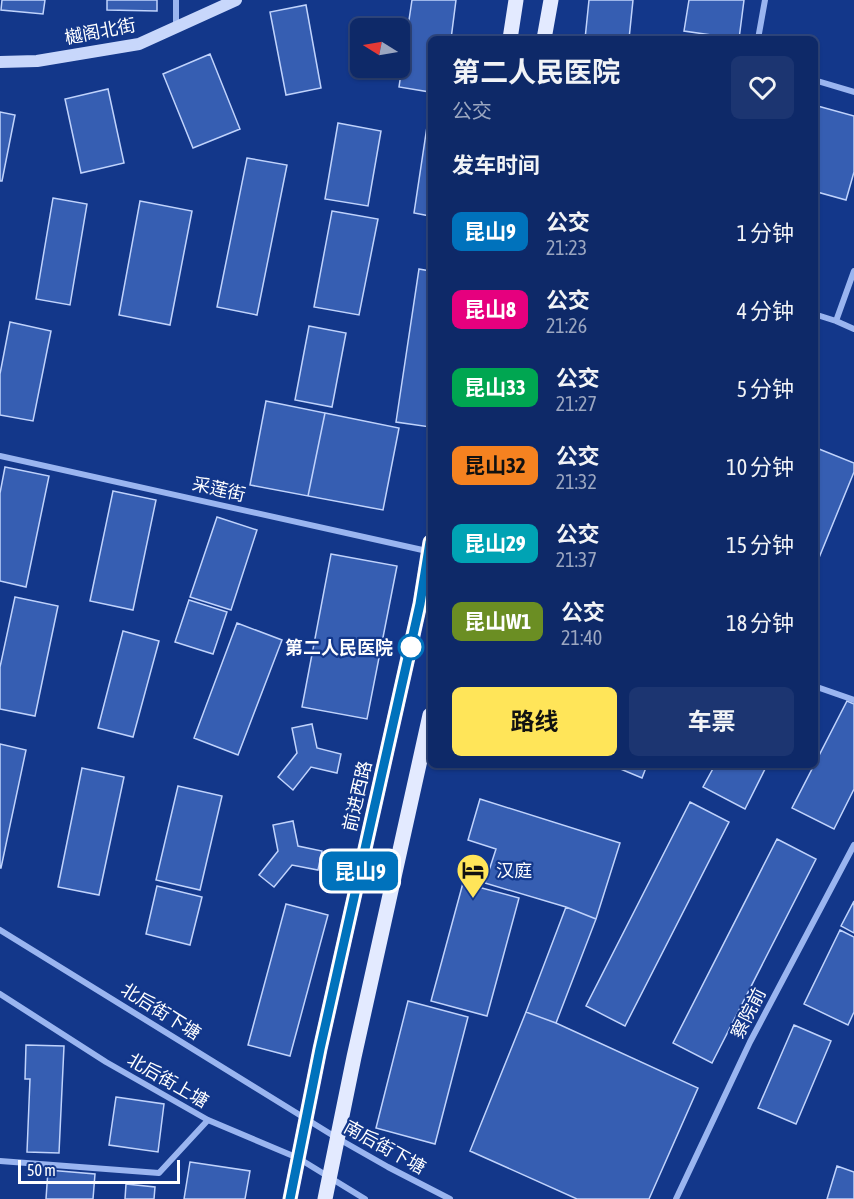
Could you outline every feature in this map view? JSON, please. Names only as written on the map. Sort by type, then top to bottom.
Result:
[{"type":"main road","points":[[510,36],[516,0]]},
{"type":"main road","points":[[544,36],[550,0]]},
{"type":"main road","name":"前进西路","points":[[290,1199],[428,560]]},
{"type":"main road","points":[[325,1199],[428,724]]},
{"type":"street","points":[[176,0],[176,27]]},
{"type":"street","name":"樾阁北街","points":[[0,62],[37,62],[139,44],[236,0]]},
{"type":"street","points":[[759,36],[765,0]]},
{"type":"street","points":[[818,81],[854,93]]},
{"type":"street","points":[[836,321],[854,271]]},
{"type":"street","points":[[818,315],[854,328]]},
{"type":"street","name":"采莲街","points":[[0,456],[428,549]]},
{"type":"street","points":[[818,687],[854,700]]},
{"type":"street","name":"察院前","points":[[676,1199],[750,1042],[853,848]]},
{"type":"street","name":"北后街下塘","points":[[0,930],[306,1118]]},
{"type":"street","name":"北后街上塘","points":[[0,994],[106,1062],[208,1120],[298,1158],[328,1179],[365,1199]]},
{"type":"street","name":"南后街下塘","points":[[306,1118],[388,1167],[450,1199]]},
{"type":"street","points":[[0,1161],[159,1173],[208,1120]]},
{"type":"building","points":[[2,0],[45,0],[43,14],[1,10]]},
{"type":"building","points":[[107,0],[157,0],[157,11],[107,10]]},
{"type":"building","points":[[412,0],[456,0],[451,36],[428,36],[428,92],[399,87],[400,78],[410,78],[409,18]]},
{"type":"building","points":[[589,0],[633,0],[629,36],[585,36]]},
{"type":"building","points":[[689,0],[744,0],[739,36],[718,36],[684,31]]},
{"type":"building","points":[[306,5],[321,88],[286,95],[270,12]]},
{"type":"building","points":[[210,54],[240,129],[193,148],[163,74]]},
{"type":"building","points":[[108,89],[124,163],[81,173],[65,99]]},
{"type":"building","points":[[818,106],[854,116],[854,172],[846,200],[818,192]]},
{"type":"building","points":[[0,112],[15,115],[2,181],[0,181]]},
{"type":"building","points":[[428,120],[428,216],[414,213]]},
{"type":"building","points":[[338,123],[381,131],[368,206],[325,199]]},
{"type":"building","points":[[247,158],[287,165],[257,315],[217,307]]},
{"type":"building","points":[[53,198],[87,204],[70,305],[36,299]]},
{"type":"building","points":[[140,201],[192,211],[170,325],[119,315]]},
{"type":"building","points":[[332,211],[378,219],[359,315],[314,307]]},
{"type":"building","points":[[419,269],[428,271],[428,427],[396,422]]},
{"type":"building","points":[[10,322],[51,331],[33,421],[0,415],[0,374]]},
{"type":"building","points":[[309,326],[346,333],[332,407],[295,400]]},
{"type":"building","points":[[266,401],[325,413],[308,496],[250,485]]},
{"type":"building","points":[[325,413],[399,428],[383,510],[308,496]]},
{"type":"building","points":[[818,449],[854,463],[854,472],[818,560]]},
{"type":"building","points":[[5,467],[49,476],[26,587],[0,581],[0,493]]},
{"type":"building","points":[[113,491],[156,500],[133,610],[90,601]]},
{"type":"building","points":[[217,517],[257,530],[231,610],[190,597]]},
{"type":"building","points":[[331,554],[397,566],[367,719],[302,707]]},
{"type":"building","points":[[15,597],[58,606],[35,716],[0,709],[0,667]]},
{"type":"building","points":[[189,600],[227,612],[213,654],[175,642]]},
{"type":"building","points":[[237,623],[282,640],[238,755],[194,738]]},
{"type":"building","points":[[123,631],[159,641],[133,737],[98,728]]},
{"type":"building","points":[[847,701],[854,704],[854,789],[834,829],[792,808],[813,768],[818,768],[818,757]]},
{"type":"building","points":[[312,724],[317,748],[341,754],[337,773],[311,767],[293,790],[278,777],[297,753],[292,728]]},
{"type":"building","points":[[0,744],[26,750],[1,868],[0,868]]},
{"type":"building","points":[[82,768],[124,777],[99,895],[58,887]]},
{"type":"building","points":[[618,768],[646,768],[642,778]]},
{"type":"building","points":[[713,768],[766,768],[745,809],[703,787]]},
{"type":"building","points":[[178,786],[222,796],[200,890],[156,880]]},
{"type":"building","points":[[480,799],[620,843],[596,919],[566,907],[485,883],[496,849],[468,840]]},
{"type":"building","points":[[690,802],[729,822],[625,1026],[586,1006]]},
{"type":"building","points":[[293,821],[298,846],[322,851],[318,870],[292,865],[274,887],[259,875],[278,851],[273,825]]},
{"type":"building","points":[[777,839],[816,859],[712,1063],[673,1043]]},
{"type":"building","points":[[463,883],[519,898],[487,1016],[431,1001]]},
{"type":"building","points":[[157,886],[202,897],[190,945],[146,934]]},
{"type":"building","points":[[854,901],[854,933],[841,926]]},
{"type":"building","points":[[286,904],[328,915],[290,1056],[248,1045]]},
{"type":"building","points":[[566,907],[596,919],[556,1023],[526,1012]]},
{"type":"building","points":[[840,930],[854,937],[854,1012],[848,1025],[804,1004]]},
{"type":"building","points":[[408,1001],[468,1017],[435,1144],[376,1128]]},
{"type":"building","points":[[526,1012],[556,1023],[698,1088],[649,1199],[577,1199],[470,1151]]},
{"type":"building","points":[[794,1025],[831,1041],[796,1124],[758,1108]]},
{"type":"building","points":[[26,1045],[64,1046],[59,1153],[27,1152],[30,1079],[25,1079]]},
{"type":"building","points":[[116,1097],[164,1104],[158,1152],[109,1145]]},
{"type":"building","points":[[190,1162],[250,1171],[245,1199],[184,1199]]},
{"type":"building","points":[[837,1166],[854,1172],[854,1199],[827,1199]]},
{"type":"building","points":[[48,1170],[95,1174],[93,1199],[46,1199]]},
{"type":"building","points":[[126,1184],[155,1187],[154,1199],[125,1199]]},
{"type":"bus line","name":"昆山9","points":[[290,1199],[320,1049],[420,604],[428,554]]},
{"type":"place","name":"第二人民医院","points":[[411,647]]},
{"type":"place","name":"汉庭","points":[[473,899]]}]
